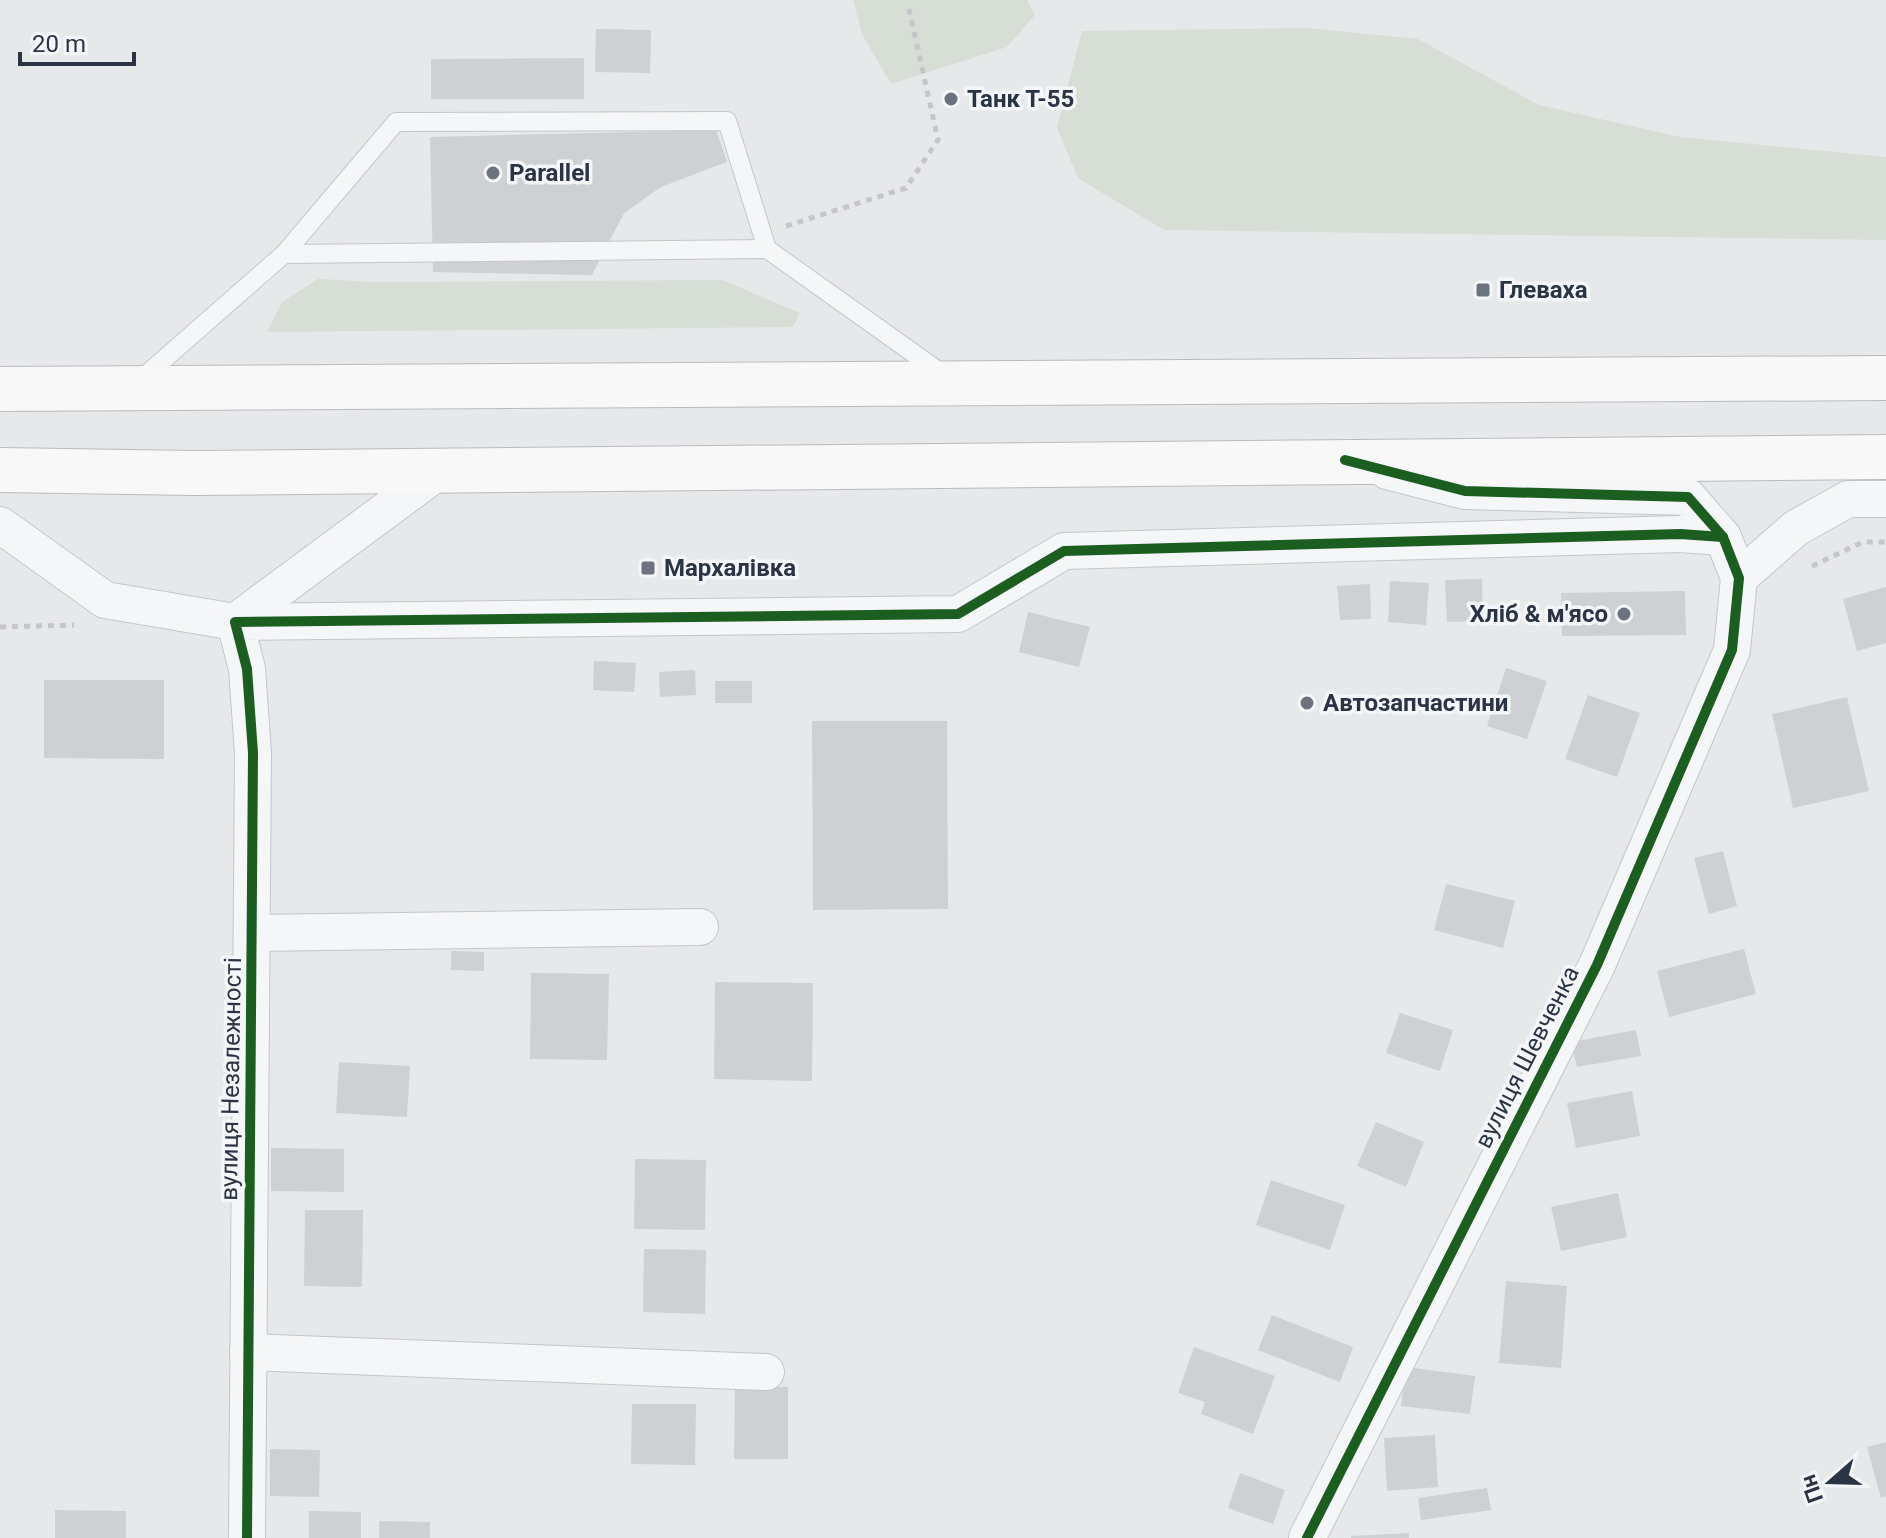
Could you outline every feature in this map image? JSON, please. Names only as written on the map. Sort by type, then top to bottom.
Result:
[{"type":"highway","points":[[0,389],[1886,378]]},
{"type":"highway","points":[[0,470],[194,473],[443,468],[1886,457]]},
{"type":"street","points":[[1345,460],[1465,491],[1688,497],[1723,537],[1739,578],[1796,528],[1848,499],[1886,499]]},
{"type":"street","points":[[235,622],[443,468]]},
{"type":"street","points":[[0,525],[105,600],[235,622],[958,614],[1064,551],[1680,534],[1723,537]]},
{"type":"street","name":"вулиця Шевченка","points":[[1307,1538],[1597,965],[1732,650],[1739,578]]},
{"type":"street","name":"вулиця Незалежності","points":[[235,622],[247,669],[253,753],[247,1538]]},
{"type":"street","points":[[252,933],[700,927]]},
{"type":"street","points":[[248,1352],[766,1372]]},
{"type":"lane","points":[[131,388],[284,254],[396,122],[727,121],[764,242],[956,383]]},
{"type":"lane","points":[[284,254],[764,242]]},
{"type":"path","points":[[764,242],[906,188],[938,140],[909,9]]},
{"type":"shaded area","points":[[853,0],[1027,0],[1035,15],[1007,47],[891,84],[862,34]]},
{"type":"shaded area","points":[[1307,28],[1418,39],[1539,105],[1680,137],[1886,157],[1886,240],[1164,230],[1078,178],[1057,128],[1082,31]]},
{"type":"shaded area","points":[[318,279],[376,282],[722,280],[800,313],[793,327],[267,332],[282,302]]},
{"type":"building","points":[[596,29],[651,30],[650,73],[595,72]]},
{"type":"building","points":[[584,58],[584,99],[431,99],[431,59]]},
{"type":"building","points":[[716,130],[727,162],[661,187],[624,213],[592,275],[433,272],[430,137]]},
{"type":"building","points":[[1482,579],[1483,621],[1447,622],[1445,580]]},
{"type":"building","points":[[1390,581],[1429,583],[1426,625],[1388,622]]},
{"type":"building","points":[[1370,584],[1371,619],[1340,620],[1337,586]]},
{"type":"building","points":[[1886,587],[1886,643],[1857,651],[1843,599]]},
{"type":"building","name":"Хліб & м'ясо","points":[[1685,591],[1686,635],[1562,636],[1561,593]]},
{"type":"building","points":[[1028,612],[1090,627],[1079,667],[1019,652]]},
{"type":"building","points":[[594,661],[636,663],[634,692],[593,690]]},
{"type":"building","points":[[1506,668],[1547,681],[1527,739],[1487,726]]},
{"type":"building","points":[[695,670],[696,695],[660,697],[659,672]]},
{"type":"building","points":[[44,680],[164,680],[164,759],[44,758]]},
{"type":"building","points":[[715,681],[752,681],[752,703],[715,703]]},
{"type":"building","points":[[1588,695],[1640,713],[1617,777],[1565,759]]},
{"type":"building","points":[[1847,697],[1869,791],[1793,808],[1772,714]]},
{"type":"building","points":[[812,721],[947,721],[948,909],[813,910]]},
{"type":"building","points":[[1723,851],[1737,906],[1709,914],[1694,858]]},
{"type":"building","points":[[1446,884],[1515,901],[1503,948],[1434,930]]},
{"type":"building","points":[[1744,949],[1756,994],[1669,1017],[1657,971]]},
{"type":"building","points":[[451,951],[484,952],[484,971],[451,970]]},
{"type":"building","points":[[531,973],[609,974],[607,1060],[530,1059]]},
{"type":"building","points":[[715,982],[813,983],[812,1081],[714,1079]]},
{"type":"building","points":[[1400,1013],[1453,1030],[1440,1071],[1386,1053]]},
{"type":"building","points":[[1636,1030],[1641,1056],[1577,1067],[1571,1042]]},
{"type":"building","points":[[339,1062],[410,1066],[407,1117],[336,1113]]},
{"type":"building","points":[[1632,1091],[1640,1136],[1576,1148],[1567,1103]]},
{"type":"building","points":[[1376,1122],[1424,1142],[1406,1187],[1357,1166]]},
{"type":"building","points":[[271,1148],[344,1149],[344,1192],[271,1191]]},
{"type":"building","points":[[635,1159],[706,1160],[705,1230],[634,1229]]},
{"type":"building","points":[[1271,1180],[1345,1205],[1330,1250],[1256,1225]]},
{"type":"building","points":[[1618,1193],[1627,1237],[1561,1251],[1551,1207]]},
{"type":"building","points":[[305,1210],[363,1210],[362,1287],[304,1286]]},
{"type":"building","points":[[644,1249],[706,1250],[705,1314],[643,1312]]},
{"type":"building","points":[[1506,1281],[1567,1286],[1561,1368],[1499,1363]]},
{"type":"building","points":[[1272,1315],[1353,1347],[1340,1382],[1258,1350]]},
{"type":"building","points":[[1194,1347],[1275,1376],[1253,1434],[1201,1414],[1205,1402],[1178,1393]]},
{"type":"building","points":[[1406,1367],[1475,1376],[1470,1414],[1401,1406]]},
{"type":"building","points":[[735,1386],[788,1387],[788,1459],[734,1459]]},
{"type":"building","points":[[632,1404],[696,1404],[695,1465],[631,1464]]},
{"type":"building","points":[[1435,1435],[1438,1487],[1387,1491],[1384,1438]]},
{"type":"building","points":[[1886,1442],[1886,1496],[1881,1498],[1867,1447]]},
{"type":"building","points":[[270,1449],[320,1450],[319,1497],[270,1496]]},
{"type":"building","points":[[1240,1473],[1285,1490],[1273,1524],[1228,1508]]},
{"type":"building","points":[[1487,1488],[1491,1510],[1421,1520],[1418,1498]]},
{"type":"building","points":[[55,1510],[126,1511],[126,1538],[55,1538]]},
{"type":"building","points":[[309,1511],[361,1512],[361,1538],[309,1538]]},
{"type":"building","points":[[379,1521],[430,1522],[430,1538],[379,1538]]},
{"type":"building","points":[[1409,1533],[1409,1538],[1351,1538],[1351,1536]]},
{"type":"cycle path","points":[[1307,1538],[1597,965],[1732,650],[1739,578],[1723,537],[1688,497],[1465,491],[1345,460]]},
{"type":"cycle path","points":[[247,1538],[253,753],[247,669],[235,622],[958,614],[1064,551],[1680,534],[1723,537]]},
{"type":"place","name":"Танк Т-55","points":[[951,99]]},
{"type":"place","name":"Parallel","points":[[493,173]]},
{"type":"place","name":"Глеваха","points":[[1483,290]]},
{"type":"place","name":"Мархалівка","points":[[648,568]]},
{"type":"place","name":"Хліб & м'ясо","points":[[1624,614]]},
{"type":"place","name":"Автозапчастини","points":[[1307,703]]}]
